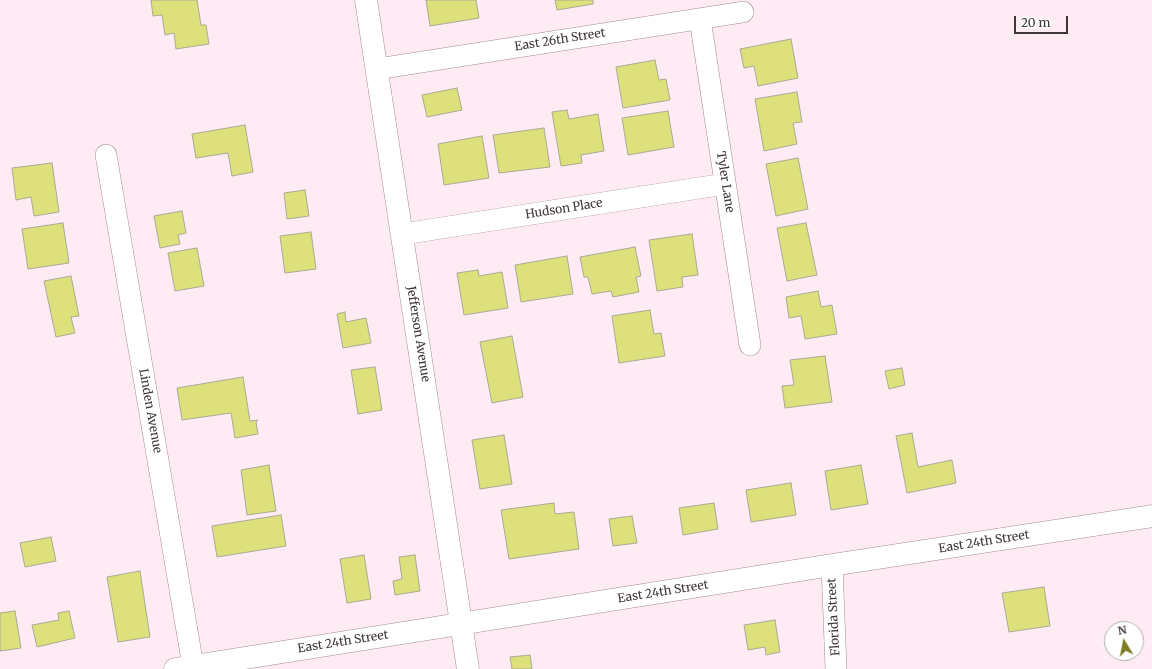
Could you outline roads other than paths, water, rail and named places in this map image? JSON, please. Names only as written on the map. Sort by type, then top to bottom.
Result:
[{"type":"main road","name":"Jefferson Avenue","points":[[366,0],[403,234],[468,669]]},
{"type":"main road","name":"East 24th Street","points":[[184,668],[832,565],[1152,518]]},
{"type":"street","name":"East 26th Street","points":[[377,69],[743,12]]},
{"type":"street","name":"Tyler Lane","points":[[700,19],[750,345]]},
{"type":"street","name":"Linden Avenue","points":[[106,156],[184,668]]},
{"type":"street","name":"Hudson Place","points":[[403,234],[725,184]]},
{"type":"street","name":"Florida Street","points":[[832,565],[836,669]]}]
